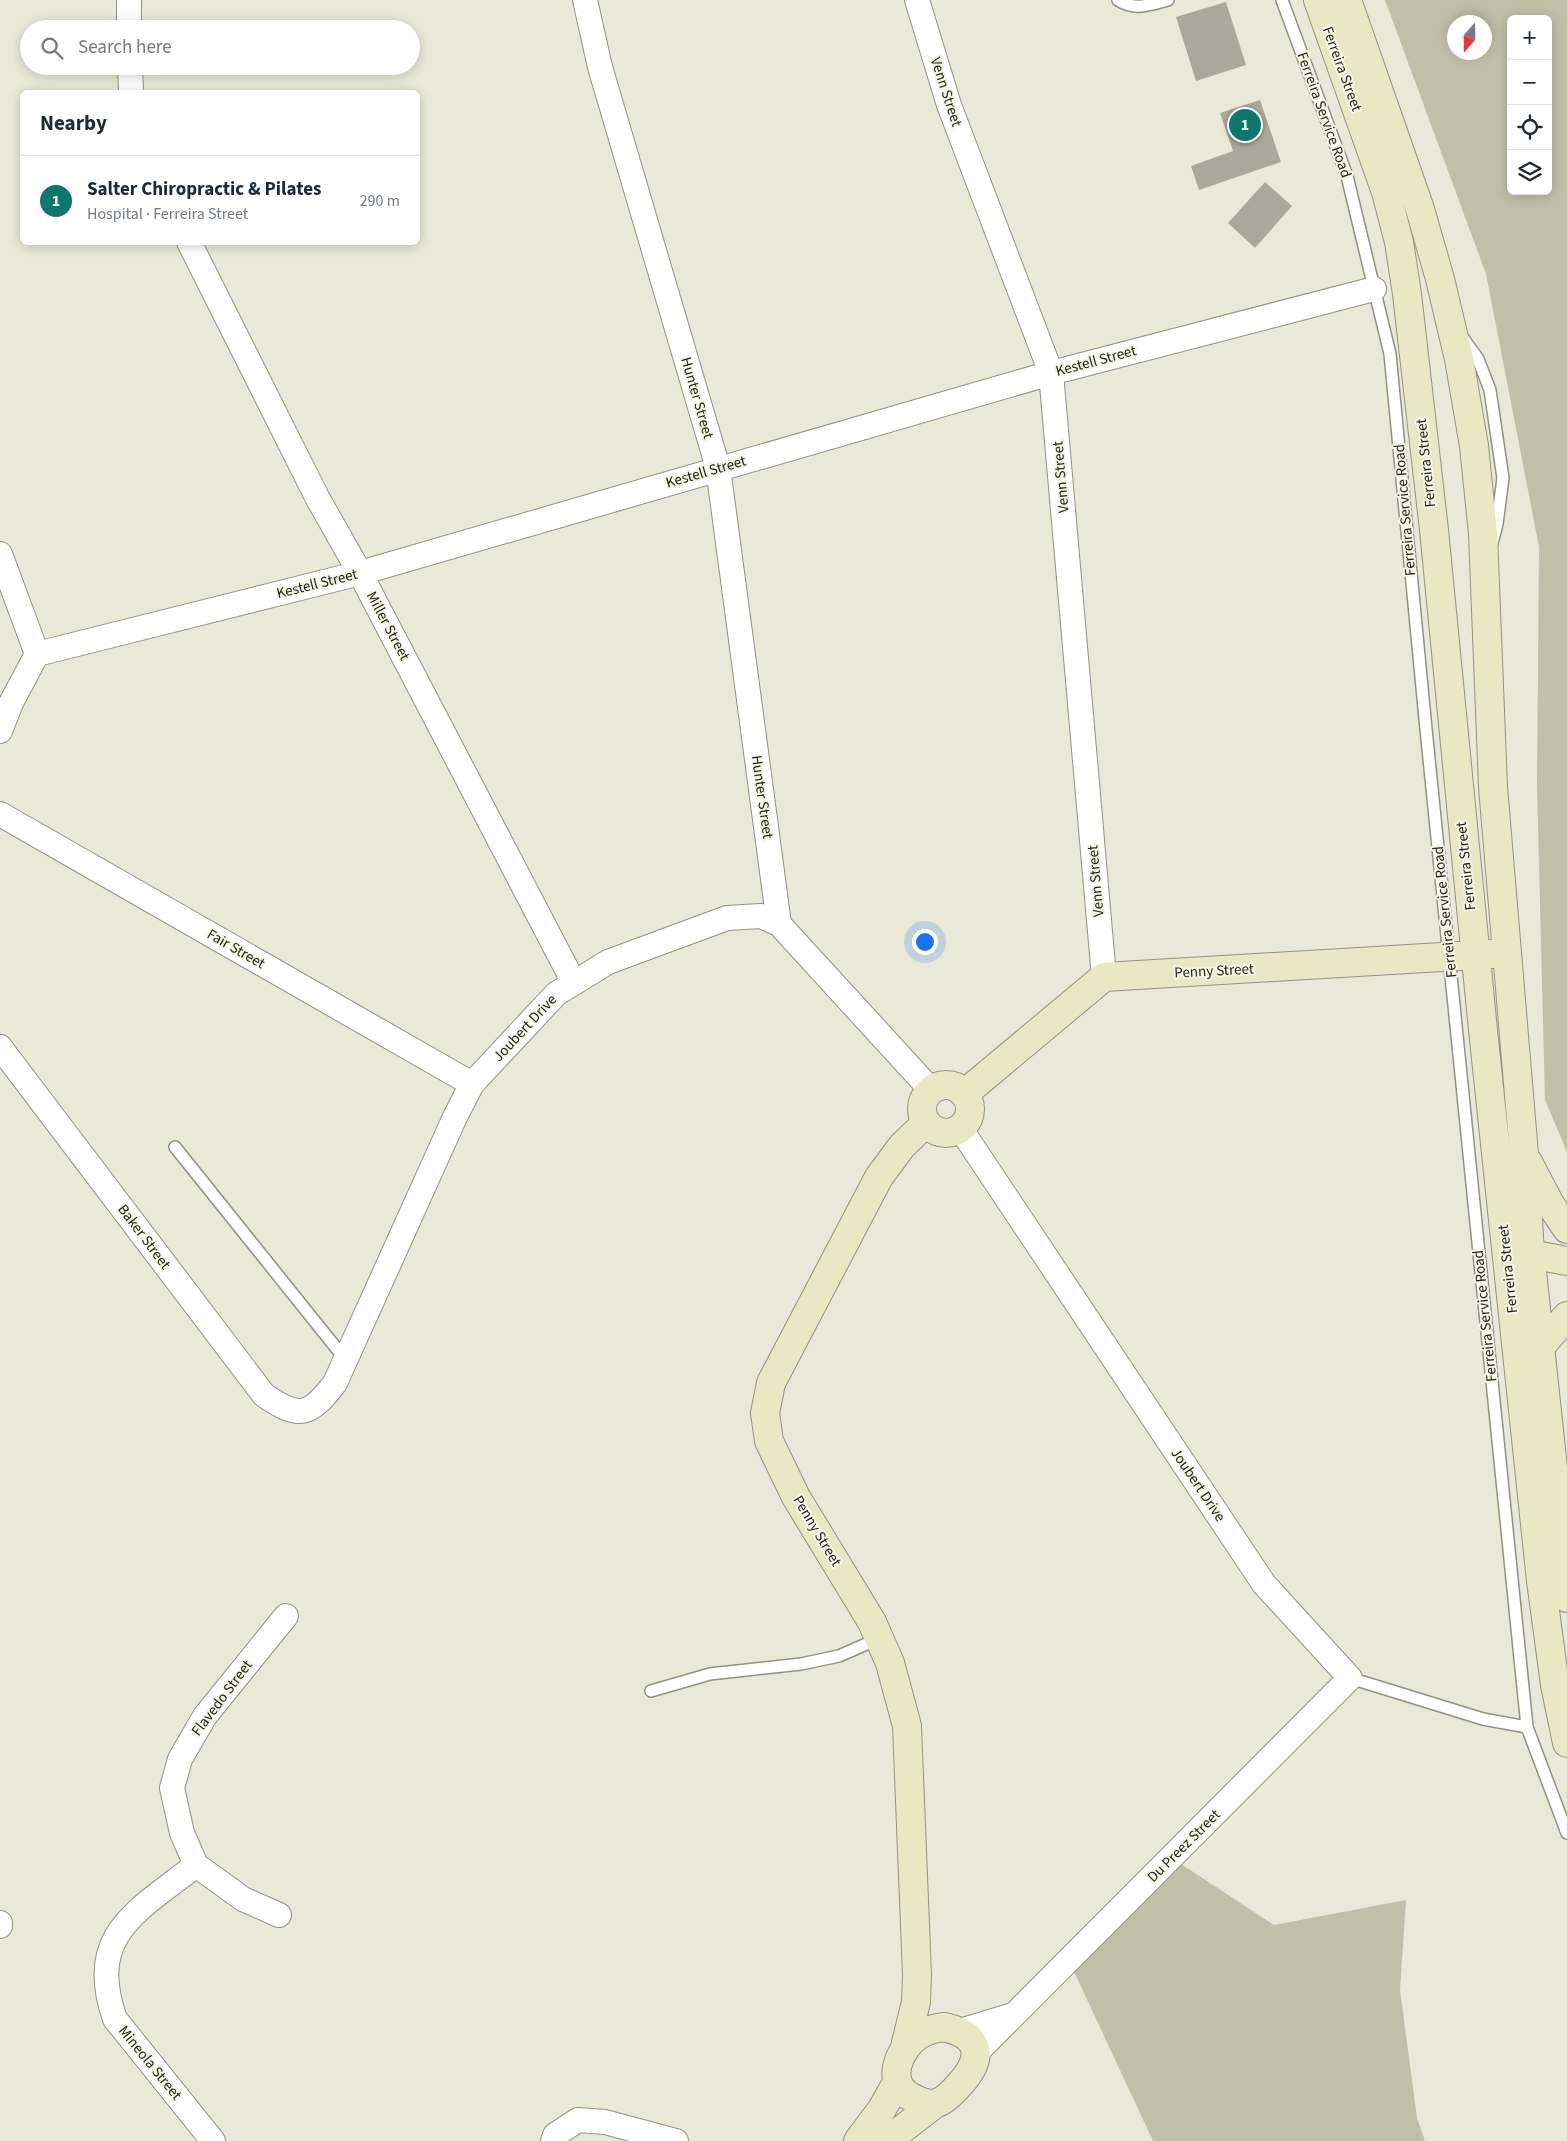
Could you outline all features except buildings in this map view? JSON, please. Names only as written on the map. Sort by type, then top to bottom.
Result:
[{"type":"main road","name":"Ferreira Street","points":[[1318,0],[1386,192],[1399,242],[1407,294],[1434,530],[1463,956],[1518,1251],[1541,1346],[1567,1598]]},
{"type":"main road","name":"Ferreira Street","points":[[1347,0],[1420,209],[1450,318],[1474,446],[1485,569],[1493,787],[1524,1154],[1518,1251],[1541,1581],[1555,1685],[1567,1743]]},
{"type":"main road","name":"Penny Street","points":[[1104,977],[1506,953]]},
{"type":"main road","points":[[964,1094],[1104,977]]},
{"type":"main road","points":[[944,1085],[958,1089],[964,1094],[970,1108],[966,1122],[960,1128],[946,1133],[938,1132],[926,1123],[921,1110],[926,1096],[931,1090],[944,1085]]},
{"type":"main road","name":"Penny Street","points":[[905,2047],[916,2002],[917,1975],[907,1726],[890,1663],[880,1638],[860,1599],[796,1497],[769,1441],[765,1413],[771,1383],[879,1177],[902,1146],[926,1123]]},
{"type":"main road","points":[[1524,1154],[1550,1204],[1567,1229]]},
{"type":"main road","points":[[1518,1251],[1567,1261]]},
{"type":"main road","points":[[1541,1346],[1567,1316]]},
{"type":"main road","name":"Penny Street","points":[[917,1975],[929,2003],[952,2029]]},
{"type":"main road","points":[[858,2141],[882,2109],[897,2082],[896,2066],[905,2047],[919,2035],[933,2028],[952,2029],[972,2040],[976,2053],[975,2065],[966,2078],[950,2095],[936,2103],[887,2141]]},
{"type":"main road","points":[[897,2082],[908,2096],[922,2103],[936,2103]]},
{"type":"street","points":[[129,0],[129,20]]},
{"type":"street","name":"Hunter Street","points":[[585,0],[600,67],[718,468],[779,924]]},
{"type":"street","name":"Venn Street","points":[[917,0],[949,106],[1051,373],[1104,977]]},
{"type":"street","points":[[130,75],[131,90]]},
{"type":"street","name":"Miller Street","points":[[191,245],[318,499],[360,573],[574,983]]},
{"type":"street","name":"Kestell Street","points":[[37,654],[360,573],[1051,373],[1374,289]]},
{"type":"street","points":[[0,554],[37,654],[11,703],[0,731]]},
{"type":"street","name":"Fair Street","points":[[0,814],[472,1084]]},
{"type":"street","name":"Joubert Drive","points":[[300,1412],[319,1404],[335,1383],[455,1117],[472,1084],[556,994],[608,962],[726,918],[761,916],[779,924],[931,1090]]},
{"type":"street","name":"Baker Street","points":[[0,1046],[264,1395],[284,1408],[300,1412]]},
{"type":"street","name":"Joubert Drive","points":[[960,1128],[1264,1584],[1350,1678]]},
{"type":"street","name":"Flavedo Street","points":[[196,1865],[182,1833],[172,1788],[180,1759],[205,1716],[286,1616]]},
{"type":"street","name":"Du Preez Street","points":[[976,2053],[1350,1678]]},
{"type":"street","points":[[196,1865],[243,1898],[279,1915]]},
{"type":"street","name":"Mineola Street","points":[[196,1865],[126,1922],[112,1943],[105,1974],[108,1998],[115,2019],[213,2141]]},
{"type":"street","name":"Du Preez Street","points":[[952,2029],[1017,2014]]},
{"type":"street","points":[[552,2141],[555,2135],[578,2120],[605,2122],[676,2141]]},
{"type":"lane","points":[[1118,0],[1127,6],[1143,7],[1168,0]]},
{"type":"lane","name":"Ferreira Service Road","points":[[1282,0],[1347,176],[1390,354],[1425,719],[1463,956],[1526,1726],[1567,1833]]},
{"type":"lane","points":[[175,1147],[345,1359]]},
{"type":"lane","points":[[651,1691],[710,1674],[801,1664],[839,1656],[880,1638]]},
{"type":"lane","points":[[1350,1678],[1483,1719],[1526,1726]]},
{"type":"green space","points":[[1385,0],[1567,0],[1567,1152],[1545,1100],[1537,786],[1539,547],[1486,274]]},
{"type":"green space","points":[[1172,1858],[1274,1925],[1406,1900],[1400,1990],[1417,2118],[1425,2141],[1153,2141],[1069,1961]]},
{"type":"place","name":"Salter Chiropractic & Pilates","points":[[1245,125]]}]
